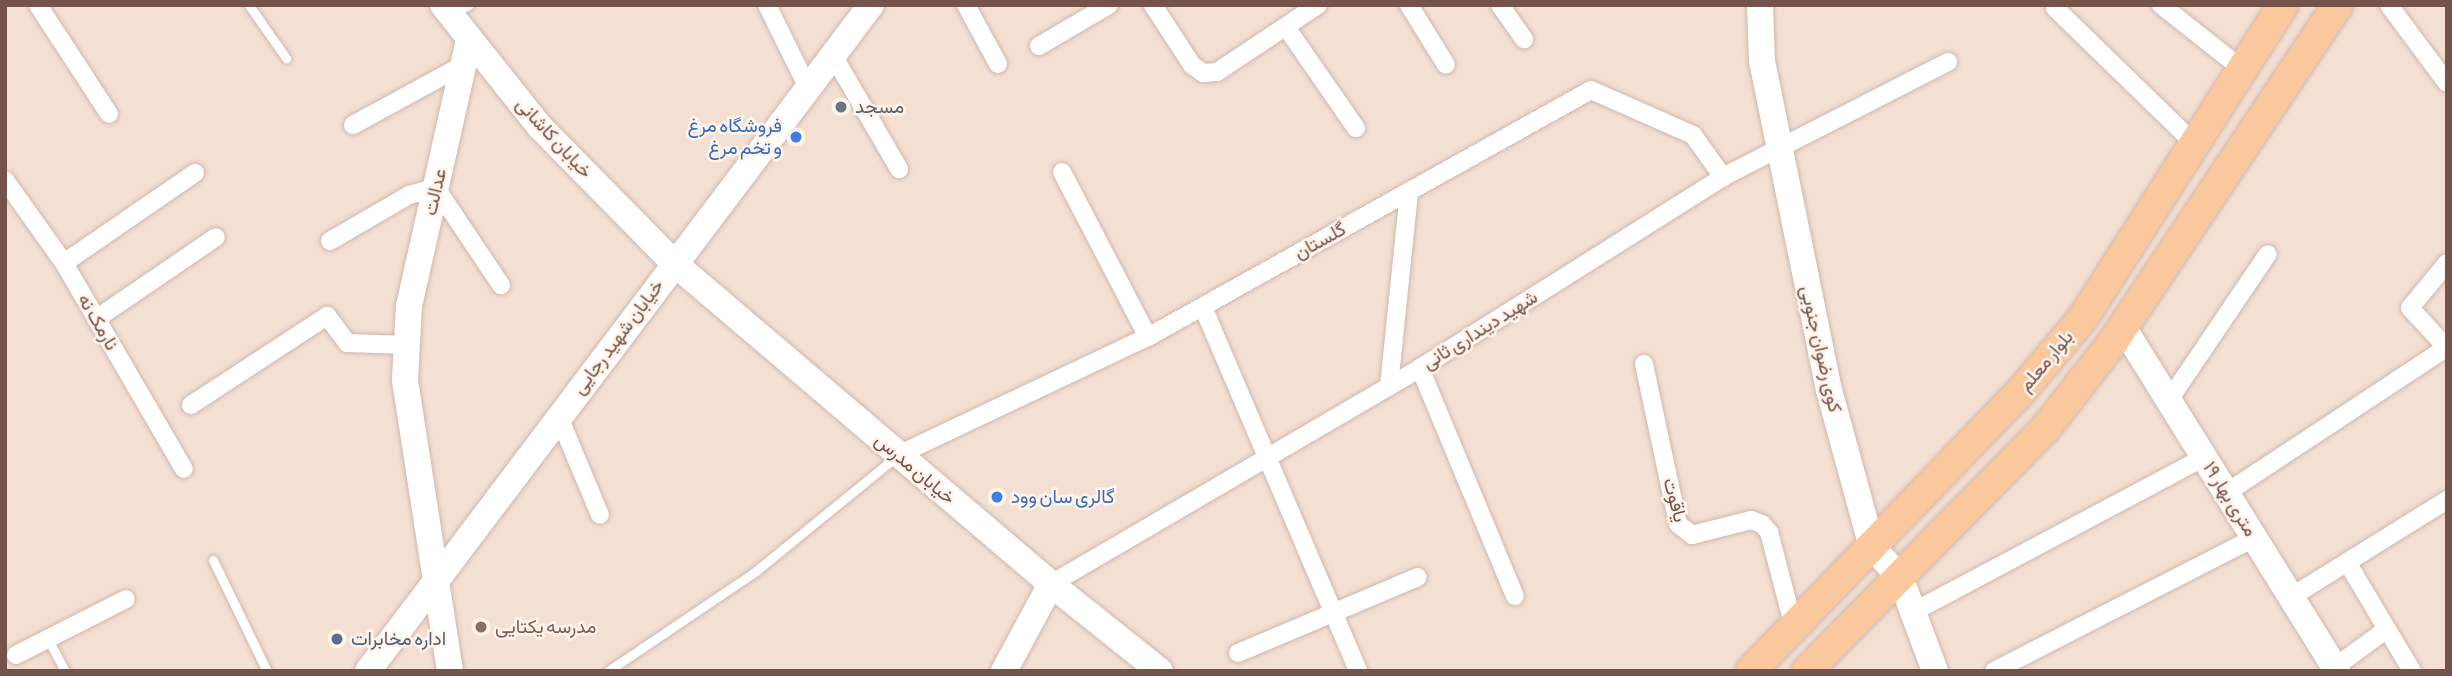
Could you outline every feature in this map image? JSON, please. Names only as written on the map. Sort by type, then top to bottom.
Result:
[{"type":"main road","name":"بلوار معلم","points":[[1751,671],[2017,396],[2083,318],[2283,5]]},
{"type":"main road","name":"بلوار معلم","points":[[1807,671],[2046,428],[2123,327],[2338,5]]},
{"type":"street","points":[[38,5],[108,114]]},
{"type":"street","points":[[767,5],[808,88]]},
{"type":"street","name":"خیابان شهید رجایی","points":[[368,671],[871,5]]},
{"type":"street","points":[[966,5],[998,64]]},
{"type":"street","points":[[1039,46],[1109,5]]},
{"type":"street","points":[[1153,5],[1192,65],[1203,73],[1217,72],[1318,5]]},
{"type":"street","points":[[1409,5],[1446,65]]},
{"type":"street","points":[[1500,5],[1524,39]]},
{"type":"street","points":[[1759,5],[1762,61],[1782,148]]},
{"type":"street","points":[[2161,5],[2242,69]]},
{"type":"street","points":[[2389,5],[2447,83]]},
{"type":"street","name":"خیابان کاشانی","points":[[454,8],[469,39],[540,127],[674,263]]},
{"type":"street","points":[[2055,8],[2194,143]]},
{"type":"street","points":[[1286,27],[1356,128]]},
{"type":"street","name":"عدالت","points":[[450,671],[434,586],[405,380],[409,306],[469,39]]},
{"type":"street","points":[[833,55],[899,169]]},
{"type":"street","name":"شهید دینداری ثانی","points":[[1051,584],[1420,368],[1723,177],[1948,62]]},
{"type":"street","points":[[353,125],[463,65]]},
{"type":"street","name":"گلستان","points":[[898,455],[1148,337],[1591,90],[1693,135],[1723,177]]},
{"type":"street","name":"کوی رضوان جنوبی","points":[[1782,148],[1829,390],[1872,547]]},
{"type":"street","points":[[1062,172],[1148,337]]},
{"type":"street","points":[[64,263],[195,173]]},
{"type":"street","name":"نارمک نه","points":[[5,180],[64,263],[184,469]]},
{"type":"street","points":[[330,242],[409,195],[436,188],[501,285]]},
{"type":"street","points":[[1389,386],[1409,191]]},
{"type":"street","points":[[96,319],[216,237]]},
{"type":"street","points":[[2169,400],[2268,254]]},
{"type":"street","name":"خیابان مدرس","points":[[674,263],[1051,584],[1160,671]]},
{"type":"street","points":[[2226,493],[2446,348],[2410,309],[2447,263]]},
{"type":"street","points":[[1203,307],[1271,457],[1358,671]]},
{"type":"street","points":[[191,405],[327,316],[347,343],[407,345]]},
{"type":"street","name":"۱۹ متری بهار","points":[[2123,327],[2333,669]]},
{"type":"street","name":"یاقوت","points":[[1644,364],[1678,524],[1692,535],[1751,520],[1762,524],[1769,531],[1794,627]]},
{"type":"street","points":[[1420,368],[1515,596]]},
{"type":"street","points":[[559,417],[600,515]]},
{"type":"street","points":[[1913,612],[2204,457]]},
{"type":"street","points":[[2291,597],[2447,500]]},
{"type":"street","points":[[1994,671],[2254,538]]},
{"type":"street","points":[[1872,547],[1899,577],[1935,671]]},
{"type":"street","points":[[2347,562],[2412,671]]},
{"type":"street","points":[[1238,653],[1334,616],[1418,577]]},
{"type":"street","points":[[1004,671],[1051,584]]},
{"type":"street","points":[[16,655],[126,599]]},
{"type":"street","points":[[2333,669],[2388,629]]},
{"type":"lane","points":[[249,5],[286,58]]},
{"type":"lane","points":[[608,671],[755,571],[898,455]]},
{"type":"lane","points":[[213,560],[268,671]]},
{"type":"lane","points":[[48,639],[65,671]]},
{"type":"shaded area","points":[[5,5],[2447,5],[2447,671],[5,671]]},
{"type":"place","name":"مسجد","points":[[841,107]]},
{"type":"place","name":"فروشگاه مرغ و تخم مرغ","points":[[796,137]]},
{"type":"place","name":"گالری سان وود","points":[[997,497]]},
{"type":"place","name":"مدرسه یکتایی","points":[[481,627]]},
{"type":"place","name":"اداره مخابرات","points":[[337,639]]}]
